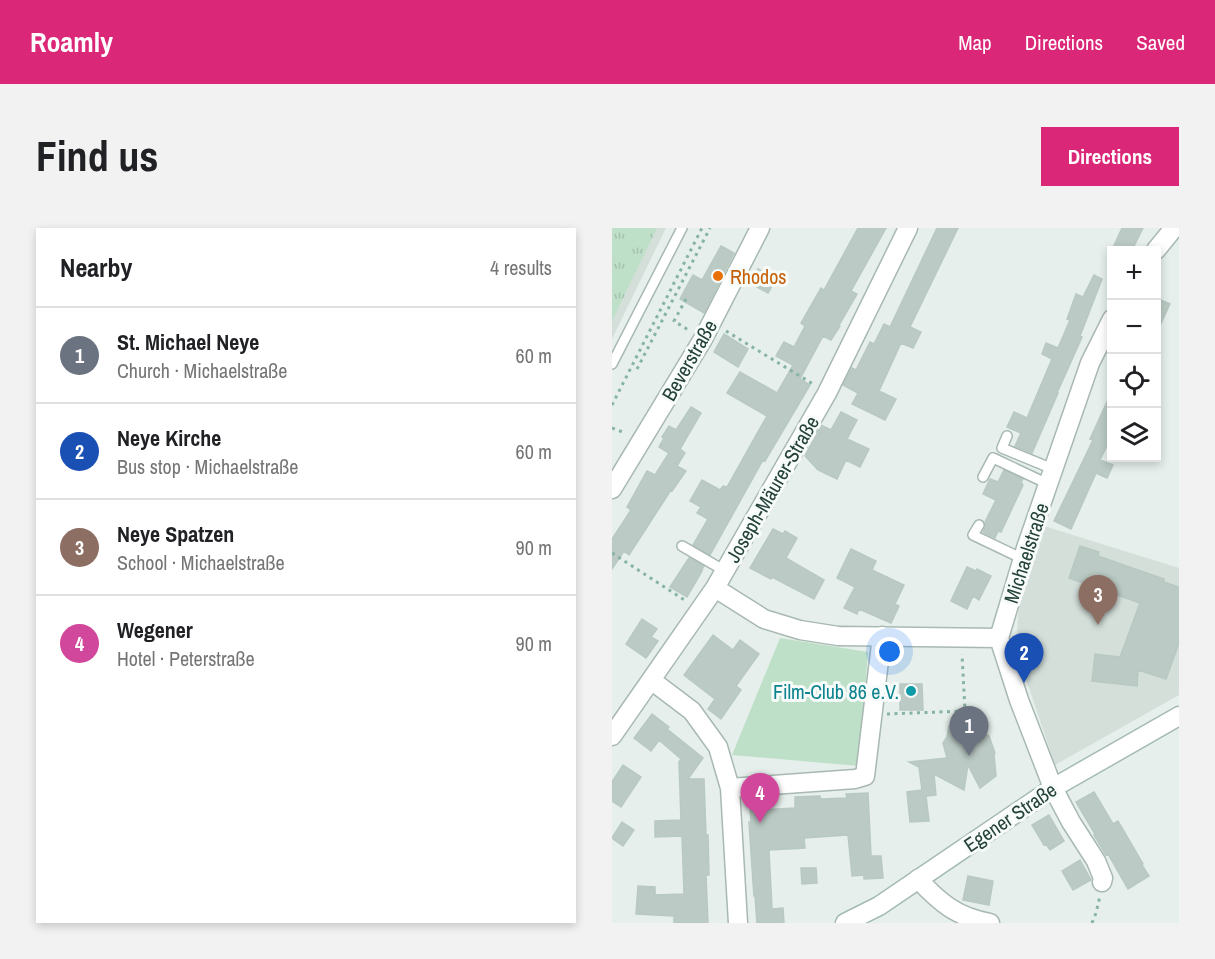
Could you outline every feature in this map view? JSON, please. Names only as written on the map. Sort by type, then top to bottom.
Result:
[{"type":"street","name":"Beverstraße","points":[[612,489],[703,339],[760,228]]},
{"type":"street","name":"Joseph-Mäurer-Straße","points":[[612,736],[725,571],[827,393],[908,228]]},
{"type":"street","points":[[1159,246],[1174,228]]},
{"type":"street","name":"Michaelstraße","points":[[999,638],[1023,559],[1090,363],[1107,329]]},
{"type":"street","points":[[715,588],[764,619],[800,630],[838,636],[999,638],[1019,700],[1053,788],[1096,861],[1103,878],[1102,882]]},
{"type":"street","points":[[730,788],[855,779],[865,776],[882,636]]},
{"type":"street","points":[[651,680],[692,711],[718,747],[730,788],[738,923]]},
{"type":"street","name":"Egener Straße","points":[[844,923],[879,906],[1053,788],[1179,716]]},
{"type":"street","points":[[918,879],[934,897],[952,909],[974,920],[990,923]]},
{"type":"lane","points":[[612,364],[682,228]]},
{"type":"lane","points":[[1007,436],[1002,448],[1051,476]]},
{"type":"lane","points":[[983,477],[993,458],[1051,476]]},
{"type":"lane","points":[[979,525],[974,535],[1023,559]]},
{"type":"lane","points":[[682,546],[725,571]]},
{"type":"path","points":[[612,405],[702,228]]},
{"type":"path","points":[[637,369],[710,228]]},
{"type":"path","points":[[674,321],[686,299]]},
{"type":"path","points":[[664,302],[670,305]]},
{"type":"path","points":[[712,322],[827,393]]},
{"type":"path","points":[[612,428],[625,433]]},
{"type":"path","points":[[612,553],[700,610]]},
{"type":"path","points":[[872,714],[964,711],[961,637]]},
{"type":"path","points":[[1092,923],[1096,913]]},
{"type":"shaded area","points":[[612,228],[666,228],[612,339]]},
{"type":"shaded area","points":[[1044,526],[1179,568],[1179,695],[1055,765],[1016,649],[1019,601]]},
{"type":"green space","points":[[612,228],[657,228],[612,321]]},
{"type":"green space","points":[[780,638],[868,652],[859,766],[732,755]]},
{"type":"building","points":[[858,228],[886,228],[851,291],[857,294],[840,326],[831,340],[823,336],[800,379],[810,385],[765,461],[763,460],[710,555],[693,545],[708,519],[697,513],[701,507],[690,501],[702,480],[720,490],[723,486],[727,487],[767,416],[727,393],[740,372],[777,393],[793,365],[776,356],[784,342],[794,347],[805,326],[801,323],[821,288],[824,290]]},
{"type":"building","points":[[937,228],[958,228],[910,327],[921,332],[913,348],[901,343],[879,391],[896,399],[885,420],[852,404],[858,393],[843,385],[852,368],[856,370],[870,342],[874,344],[884,324],[890,327]]},
{"type":"building","points":[[1122,228],[1143,228],[1134,246],[1114,246]]},
{"type":"building","points":[[721,246],[734,253],[704,313],[680,299],[693,275],[702,280]]},
{"type":"building","points":[[758,269],[776,279],[768,293],[750,283]]},
{"type":"building","points":[[1094,275],[1102,279],[1080,336],[1082,337],[1032,453],[1015,446],[1021,433],[1007,427],[1014,412],[1027,418],[1052,359],[1042,354],[1046,343],[1058,348],[1070,320],[1067,319],[1076,294],[1083,297]]},
{"type":"building","points":[[1161,300],[1170,304],[1161,323]]},
{"type":"building","points":[[724,334],[748,349],[738,367],[714,352]]},
{"type":"building","points":[[1107,402],[1107,445],[1100,460],[1113,465],[1107,478],[1096,473],[1071,529],[1054,521],[1093,440],[1090,439]]},
{"type":"building","points":[[691,407],[701,413],[680,449],[685,453],[677,466],[686,471],[629,555],[624,551],[612,569],[612,539],[631,510],[627,507],[647,471],[655,475],[669,453],[659,447],[669,426],[676,430]]},
{"type":"building","points":[[841,412],[857,420],[847,439],[869,449],[860,467],[846,460],[837,479],[818,470],[805,456],[821,425],[831,430]]},
{"type":"building","points":[[1004,470],[1023,479],[1021,482],[1023,485],[1001,532],[998,531],[995,538],[983,532],[985,522],[996,500],[983,494],[990,479],[998,482]]},
{"type":"building","points":[[773,529],[783,534],[785,531],[797,538],[786,558],[824,580],[814,599],[750,568]]},
{"type":"building","points":[[1080,546],[1099,552],[1098,556],[1164,579],[1164,582],[1179,587],[1179,643],[1166,679],[1138,670],[1137,686],[1092,681],[1095,654],[1120,657],[1140,603],[1069,578]]},
{"type":"building","points":[[851,549],[876,561],[872,570],[904,585],[895,604],[899,606],[891,623],[859,609],[857,614],[844,608],[855,587],[837,578]]},
{"type":"building","points":[[689,558],[704,566],[687,597],[670,587]]},
{"type":"building","points":[[967,567],[991,576],[979,600],[973,596],[967,609],[951,601]]},
{"type":"building","points":[[642,619],[657,629],[651,637],[658,641],[646,658],[626,644]]},
{"type":"building","points":[[713,635],[733,650],[740,640],[759,654],[736,686],[741,690],[721,719],[708,709],[715,699],[684,675]]},
{"type":"building","name":"Film-Club 86 e.V.","points":[[900,684],[922,684],[923,710],[900,710]]},
{"type":"building","points":[[652,714],[703,758],[688,779],[704,779],[706,835],[708,835],[709,875],[706,875],[708,923],[674,923],[674,916],[636,914],[638,886],[655,887],[655,895],[684,894],[682,836],[655,837],[655,821],[681,820],[679,762],[681,759],[659,740],[651,751],[634,738]]},
{"type":"building","points":[[982,722],[995,753],[996,776],[980,788],[968,765],[964,790],[934,774],[936,795],[926,796],[929,821],[910,822],[907,792],[922,790],[919,767],[909,762],[947,758],[943,743],[949,726]]},
{"type":"building","points":[[623,765],[641,777],[621,807],[612,801],[612,782]]},
{"type":"building","points":[[1094,792],[1113,824],[1118,821],[1149,876],[1128,889],[1076,802]]},
{"type":"building","points":[[868,793],[871,856],[881,856],[883,878],[864,879],[864,875],[852,876],[848,835],[804,838],[805,848],[769,850],[772,909],[783,908],[784,923],[757,923],[749,822],[751,822],[750,806],[760,810],[795,808],[795,797],[847,798],[846,794]]},
{"type":"building","points":[[1049,815],[1064,841],[1050,850],[1046,844],[1044,845],[1032,825]]},
{"type":"building","points":[[622,822],[634,830],[623,846],[612,838]]},
{"type":"building","points":[[1080,860],[1091,880],[1073,890],[1062,871]]},
{"type":"building","points":[[801,868],[816,868],[817,883],[802,884]]},
{"type":"building","points":[[968,876],[993,881],[989,905],[963,900]]},
{"type":"place","name":"Rhodos","points":[[718,276]]},
{"type":"place","name":"Neye Spatzen","points":[[1098,625]]},
{"type":"place","name":"Neye Kirche","points":[[1024,683]]},
{"type":"place","name":"Film-Club 86 e.V.","points":[[911,691]]},
{"type":"place","name":"St. Michael Neye","points":[[969,756]]},
{"type":"place","name":"Wegener","points":[[760,823]]}]
